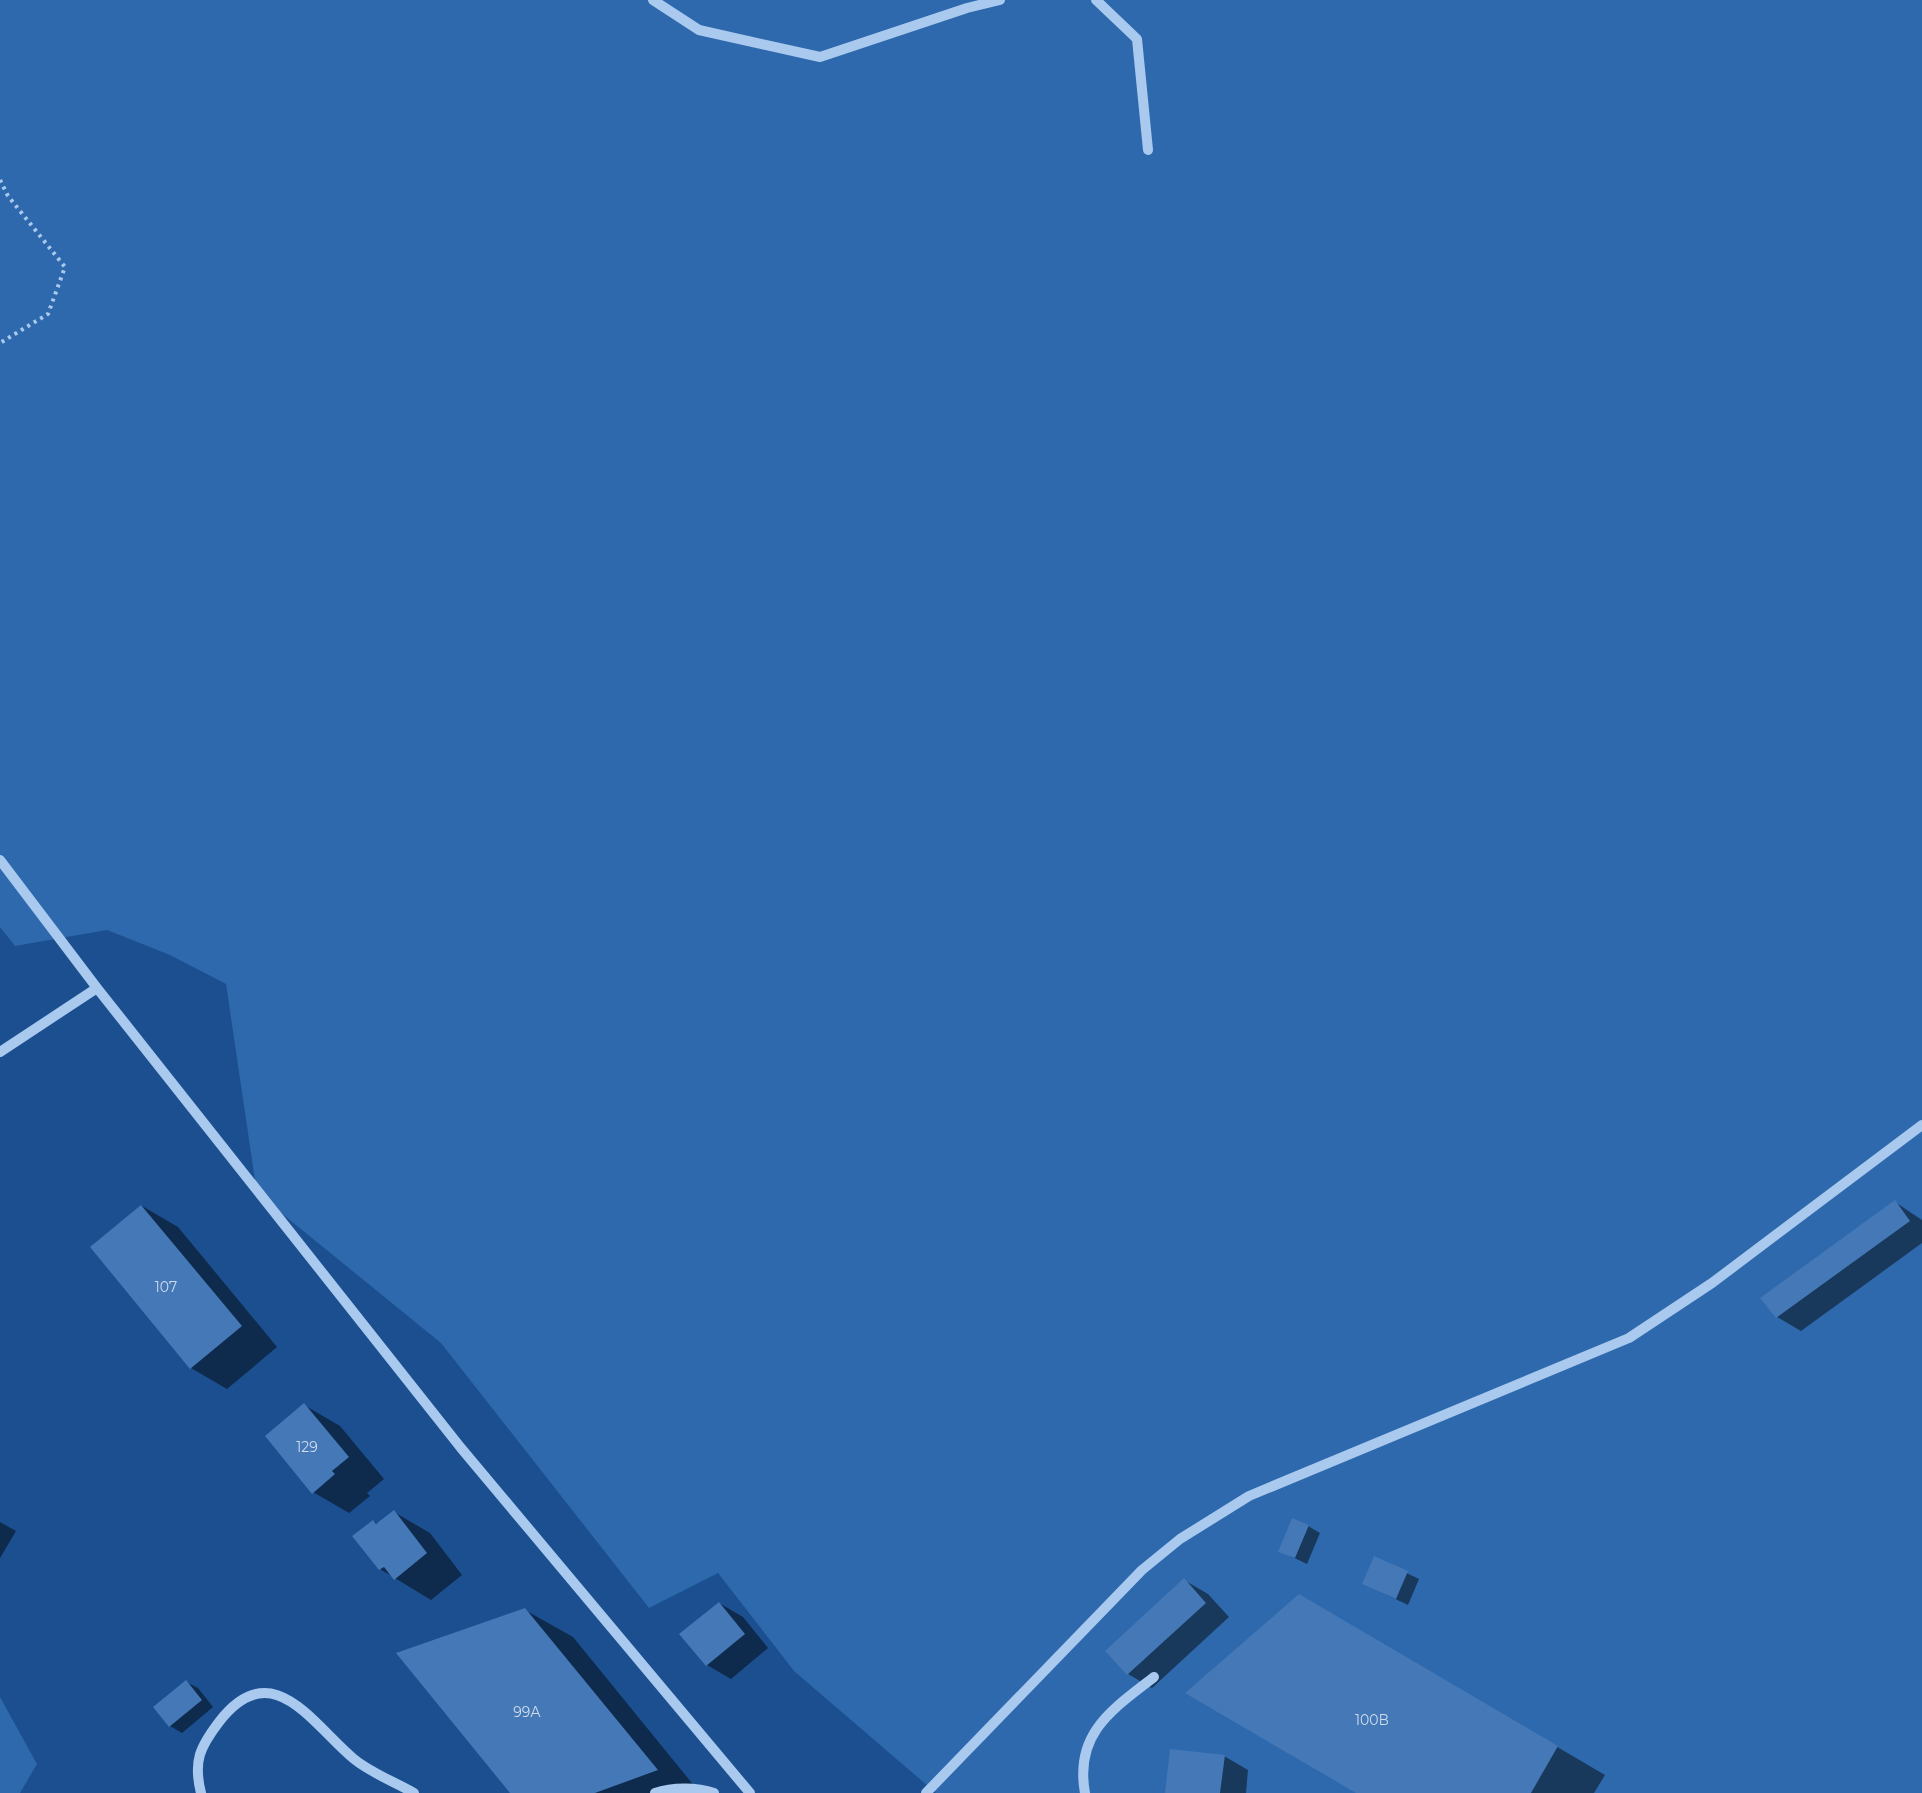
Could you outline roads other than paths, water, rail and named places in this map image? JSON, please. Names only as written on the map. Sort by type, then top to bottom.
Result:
[{"type":"street","points":[[653,0],[699,30],[820,57],[967,8],[1000,0]]},
{"type":"street","points":[[1096,0],[1137,39],[1148,150]]},
{"type":"street","points":[[0,860],[97,987],[461,1448],[750,1793]]},
{"type":"street","points":[[0,1052],[97,987]]},
{"type":"street","points":[[926,1793],[1142,1570],[1180,1539],[1249,1496],[1629,1338],[1712,1283],[1922,1125]]},
{"type":"street","points":[[1085,1793],[1081,1762],[1092,1736],[1110,1711],[1154,1677]]},
{"type":"street","points":[[201,1793],[196,1774],[202,1744],[226,1713],[255,1694],[274,1692],[296,1704],[356,1760],[414,1793]]},
{"type":"street","points":[[655,1793],[665,1790],[704,1789],[714,1793]]}]
